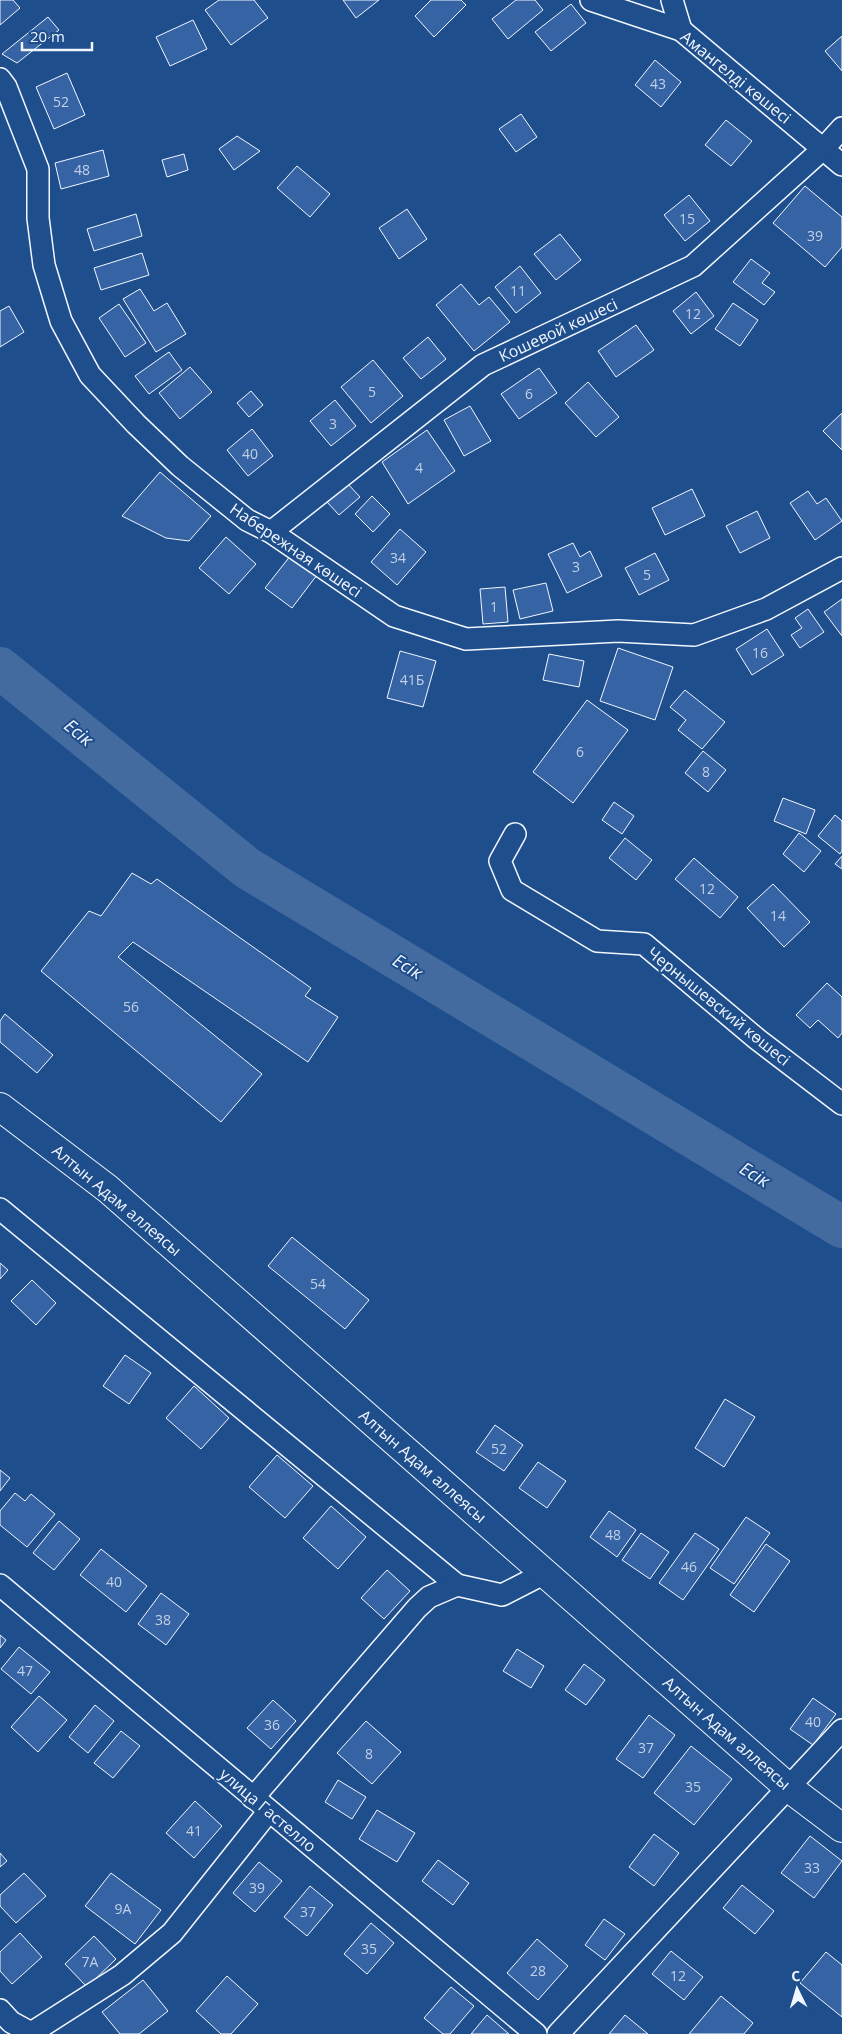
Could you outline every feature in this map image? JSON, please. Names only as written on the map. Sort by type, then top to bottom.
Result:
[{"type":"main road","name":"Алтын Адам аллеясы","points":[[0,1107],[108,1189],[790,1788],[842,1828]]},
{"type":"street","name":"Амангелді көшесі","points":[[591,0],[680,30],[842,164]]},
{"type":"street","points":[[672,0],[680,30]]},
{"type":"street","name":"Набережная көшесі","points":[[0,79],[6,87],[38,169],[38,218],[44,265],[61,321],[90,375],[136,424],[180,466],[247,520],[271,532],[394,616],[466,639],[618,631],[694,636],[766,609],[842,568]]},
{"type":"street","name":"Кошевой көшесі","points":[[271,532],[483,365],[693,266],[823,149],[842,128]]},
{"type":"street","name":"Чернышевский көшесі","points":[[516,834],[500,861],[512,890],[597,941],[644,944],[757,1039],[842,1104]]},
{"type":"street","points":[[0,1209],[457,1586],[502,1595],[545,1573]]},
{"type":"street","name":"улица Гастелло","points":[[0,1585],[536,2034]]},
{"type":"street","points":[[253,1798],[417,1608],[429,1597],[457,1586]]},
{"type":"street","points":[[558,2034],[790,1788],[842,1730]]},
{"type":"street","points":[[4,2022],[32,2034],[122,1975],[172,1933],[269,1811]]},
{"type":"building","points":[[0,0],[13,0],[20,8],[0,25]]},
{"type":"building","points":[[219,0],[254,0],[268,18],[231,45],[205,10]]},
{"type":"building","points":[[343,0],[379,0],[356,18]]},
{"type":"building","points":[[431,0],[461,0],[466,5],[434,37],[415,16]]},
{"type":"building","points":[[516,0],[535,0],[543,10],[508,39],[492,19]]},
{"type":"building","points":[[571,4],[586,23],[551,51],[535,32]]},
{"type":"building","points":[[48,17],[59,30],[17,63],[2,54]]},
{"type":"building","points":[[193,20],[207,49],[170,66],[156,37]]},
{"type":"building","points":[[842,36],[842,71],[825,51]]},
{"type":"building","points":[[655,60],[681,82],[661,107],[635,85]]},
{"type":"building","points":[[67,73],[85,115],[54,129],[36,87]]},
{"type":"building","points":[[521,114],[537,137],[516,152],[499,129]]},
{"type":"building","points":[[726,120],[752,141],[731,166],[705,145]]},
{"type":"building","points":[[237,136],[260,151],[234,170],[219,149]]},
{"type":"building","points":[[103,150],[109,176],[61,189],[55,163]]},
{"type":"building","points":[[184,154],[188,170],[167,177],[162,160]]},
{"type":"building","points":[[297,166],[330,194],[310,217],[277,188]]},
{"type":"building","points":[[805,186],[842,217],[842,247],[825,267],[773,223]]},
{"type":"building","points":[[689,195],[710,221],[685,241],[664,215]]},
{"type":"building","points":[[407,209],[427,239],[399,259],[379,228]]},
{"type":"building","points":[[136,214],[142,236],[94,251],[87,229]]},
{"type":"building","points":[[560,234],[581,260],[556,280],[534,254]]},
{"type":"building","points":[[142,253],[149,275],[101,290],[94,268]]},
{"type":"building","points":[[751,259],[770,273],[762,283],[775,292],[764,305],[733,282]]},
{"type":"building","points":[[520,266],[541,293],[516,313],[495,287]]},
{"type":"building","points":[[461,284],[479,305],[489,297],[510,322],[474,351],[436,305]]},
{"type":"building","points":[[140,289],[154,311],[167,303],[186,334],[156,352],[123,299]]},
{"type":"building","points":[[696,292],[714,316],[691,334],[673,311]]},
{"type":"building","points":[[733,303],[758,320],[740,346],[715,329]]},
{"type":"building","points":[[119,304],[146,343],[125,357],[99,318]]},
{"type":"building","points":[[9,306],[24,332],[0,347],[0,311]]},
{"type":"building","points":[[636,325],[654,350],[616,377],[598,351]]},
{"type":"building","points":[[428,337],[446,359],[421,379],[403,358]]},
{"type":"building","points":[[169,352],[182,370],[149,394],[135,376]]},
{"type":"building","points":[[373,360],[403,396],[371,423],[341,387]]},
{"type":"building","points":[[190,367],[212,392],[180,419],[159,393]]},
{"type":"building","points":[[539,368],[557,393],[519,419],[501,394]]},
{"type":"building","points":[[588,382],[619,417],[596,437],[565,403]]},
{"type":"building","points":[[251,391],[263,405],[249,417],[237,403]]},
{"type":"building","points":[[335,400],[356,426],[331,446],[310,421]]},
{"type":"building","points":[[470,406],[491,441],[464,456],[444,420]]},
{"type":"building","points":[[842,413],[842,450],[823,431]]},
{"type":"building","points":[[252,429],[273,456],[248,476],[227,450]]},
{"type":"building","points":[[427,430],[455,471],[408,504],[382,462]]},
{"type":"building","points":[[160,472],[211,516],[189,541],[166,538],[122,516]]},
{"type":"building","points":[[348,484],[360,497],[339,515],[327,502]]},
{"type":"building","points":[[692,489],[705,516],[665,535],[652,508]]},
{"type":"building","points":[[808,491],[817,504],[826,498],[842,521],[815,540],[790,503]]},
{"type":"building","points":[[372,496],[390,514],[373,532],[355,514]]},
{"type":"building","points":[[757,511],[770,538],[740,553],[726,526]]},
{"type":"building","points":[[400,529],[426,552],[397,585],[371,562]]},
{"type":"building","points":[[226,537],[256,564],[229,594],[199,568]]},
{"type":"building","points":[[573,543],[580,557],[590,551],[602,576],[567,593],[548,554]]},
{"type":"building","points":[[655,553],[669,580],[639,595],[625,568]]},
{"type":"building","points":[[291,555],[317,575],[292,608],[265,588]]},
{"type":"building","points":[[546,583],[553,611],[520,619],[513,590]]},
{"type":"building","points":[[505,587],[508,622],[483,624],[480,589]]},
{"type":"building","points":[[842,599],[842,636],[824,612]]},
{"type":"building","points":[[808,609],[824,632],[800,648],[791,635],[802,628],[795,618]]},
{"type":"building","points":[[767,629],[784,655],[752,675],[736,649]]},
{"type":"building","points":[[618,648],[673,667],[655,720],[600,701]]},
{"type":"building","points":[[400,651],[436,661],[423,707],[387,698]]},
{"type":"building","points":[[549,654],[584,661],[579,687],[543,680]]},
{"type":"building","points":[[685,690],[725,722],[702,749],[678,730],[686,720],[670,707]]},
{"type":"building","points":[[587,700],[628,730],[573,803],[533,772]]},
{"type":"building","points":[[703,751],[726,770],[708,792],[685,773]]},
{"type":"building","points":[[783,798],[815,810],[806,834],[774,821]]},
{"type":"building","points":[[614,802],[634,816],[622,834],[602,820]]},
{"type":"building","points":[[835,815],[842,821],[842,851],[840,854],[818,836]]},
{"type":"building","points":[[799,833],[821,851],[804,872],[783,854]]},
{"type":"building","points":[[625,838],[652,860],[636,880],[609,858]]},
{"type":"building","points":[[842,856],[842,869],[835,864]]},
{"type":"building","points":[[694,858],[738,897],[720,918],[675,879]]},
{"type":"building","points":[[132,873],[151,884],[157,879],[311,988],[305,996],[338,1017],[308,1062],[133,942],[118,957],[262,1074],[221,1122],[41,971],[89,911],[101,916]]},
{"type":"building","points":[[773,884],[810,922],[784,947],[747,908]]},
{"type":"building","points":[[827,983],[842,997],[842,1033],[838,1038],[818,1020],[810,1028],[796,1015]]},
{"type":"building","points":[[5,1014],[53,1055],[37,1073],[0,1042],[0,1021]]},
{"type":"building","points":[[292,1237],[369,1300],[345,1329],[268,1266]]},
{"type":"building","points":[[0,1263],[8,1270],[0,1279]]},
{"type":"building","points":[[32,1280],[56,1303],[36,1325],[11,1301]]},
{"type":"building","points":[[125,1355],[151,1373],[129,1404],[103,1386]]},
{"type":"building","points":[[194,1386],[229,1418],[201,1449],[166,1418]]},
{"type":"building","points":[[725,1399],[755,1417],[724,1467],[695,1448]]},
{"type":"building","points":[[495,1425],[523,1445],[504,1471],[476,1452]]},
{"type":"building","points":[[277,1455],[313,1486],[285,1518],[249,1487]]},
{"type":"building","points":[[538,1462],[566,1481],[547,1508],[519,1488]]},
{"type":"building","points":[[0,1470],[10,1478],[0,1491]]},
{"type":"building","points":[[15,1493],[25,1501],[31,1494],[55,1514],[27,1547],[0,1525],[0,1511]]},
{"type":"building","points":[[331,1506],[366,1537],[338,1569],[303,1538]]},
{"type":"building","points":[[609,1511],[636,1530],[617,1557],[590,1537]]},
{"type":"building","points":[[746,1517],[770,1533],[734,1584],[710,1568]]},
{"type":"building","points":[[59,1521],[80,1539],[54,1570],[33,1553]]},
{"type":"building","points":[[641,1533],[669,1552],[650,1579],[622,1560]]},
{"type":"building","points":[[695,1533],[719,1549],[683,1600],[659,1583]]},
{"type":"building","points":[[766,1544],[790,1561],[754,1612],[730,1595]]},
{"type":"building","points":[[101,1549],[147,1586],[126,1612],[80,1575]]},
{"type":"building","points":[[387,1570],[410,1591],[384,1619],[361,1598]]},
{"type":"building","points":[[161,1593],[189,1614],[166,1645],[138,1624]]},
{"type":"building","points":[[0,1635],[6,1640],[0,1648]]},
{"type":"building","points":[[19,1647],[50,1672],[31,1694],[1,1669]]},
{"type":"building","points":[[517,1649],[544,1666],[531,1688],[503,1671]]},
{"type":"building","points":[[584,1664],[605,1680],[586,1705],[565,1690]]},
{"type":"building","points":[[39,1696],[67,1720],[38,1752],[11,1727]]},
{"type":"building","points":[[813,1698],[836,1714],[813,1745],[790,1729]]},
{"type":"building","points":[[273,1700],[296,1721],[271,1749],[247,1728]]},
{"type":"building","points":[[95,1705],[114,1721],[88,1753],[69,1737]]},
{"type":"building","points":[[649,1715],[675,1735],[643,1778],[616,1759]]},
{"type":"building","points":[[366,1721],[401,1752],[372,1784],[337,1753]]},
{"type":"building","points":[[121,1731],[140,1746],[113,1778],[94,1763]]},
{"type":"building","points":[[691,1746],[732,1779],[694,1825],[654,1793]]},
{"type":"building","points":[[338,1780],[366,1797],[352,1819],[325,1802]]},
{"type":"building","points":[[195,1801],[222,1826],[194,1858],[166,1833]]},
{"type":"building","points":[[377,1810],[415,1833],[397,1862],[359,1839]]},
{"type":"building","points":[[654,1834],[679,1853],[654,1886],[629,1867]]},
{"type":"building","points":[[810,1836],[842,1861],[814,1898],[781,1873]]},
{"type":"building","points":[[0,1853],[7,1861],[0,1867]]},
{"type":"building","points":[[438,1860],[469,1883],[453,1905],[422,1881]]},
{"type":"building","points":[[259,1862],[282,1881],[255,1912],[233,1893]]},
{"type":"building","points":[[24,1873],[46,1896],[16,1923],[0,1906],[0,1895]]},
{"type":"building","points":[[111,1873],[161,1910],[135,1944],[85,1906]]},
{"type":"building","points":[[742,1885],[774,1911],[755,1934],[723,1908]]},
{"type":"building","points":[[310,1886],[333,1905],[307,1936],[284,1917]]},
{"type":"building","points":[[604,1919],[625,1934],[605,1960],[585,1945]]},
{"type":"building","points":[[371,1923],[394,1943],[367,1974],[344,1954]]},
{"type":"building","points":[[20,1933],[42,1957],[12,1984],[0,1971],[0,1952]]},
{"type":"building","points":[[94,1936],[116,1959],[87,1987],[65,1964]]},
{"type":"building","points":[[537,1939],[568,1966],[538,2000],[507,1973]]},
{"type":"building","points":[[671,1951],[703,1977],[684,2000],[652,1974]]},
{"type":"building","points":[[826,1952],[842,1965],[842,2017],[800,1983]]},
{"type":"building","points":[[227,1976],[258,2004],[231,2034],[221,2034],[196,2011]]},
{"type":"building","points":[[143,1980],[168,2011],[139,2034],[120,2034],[102,2012]]},
{"type":"building","points":[[451,1987],[474,2006],[450,2034],[443,2034],[424,2018]]},
{"type":"building","points":[[721,1996],[753,2023],[744,2034],[689,2034]]},
{"type":"building","points":[[487,2015],[509,2034],[471,2034]]},
{"type":"building","points":[[625,2015],[648,2034],[609,2034]]},
{"type":"waterway","name":"Есік","points":[[0,668],[247,868],[842,1227]]}]
